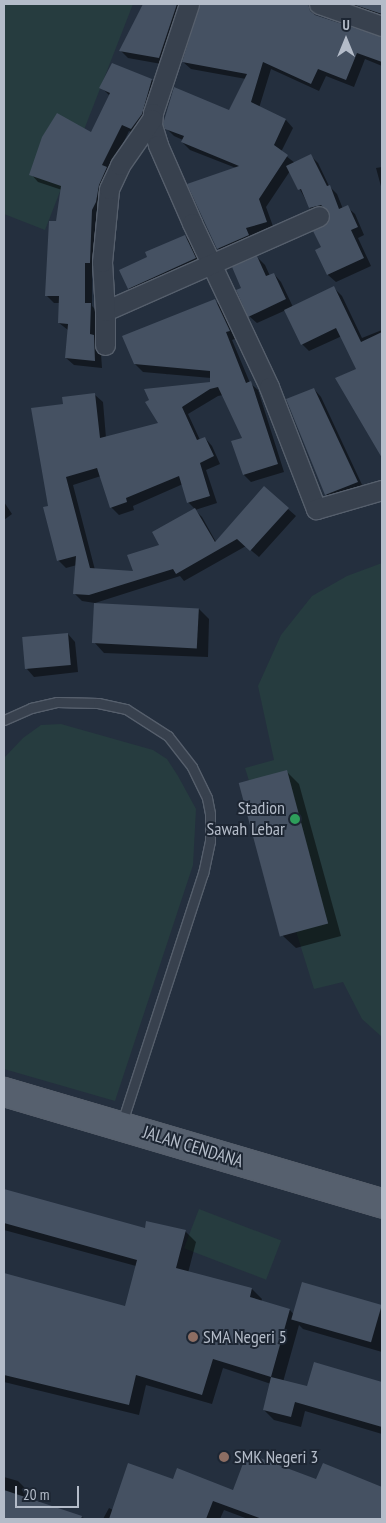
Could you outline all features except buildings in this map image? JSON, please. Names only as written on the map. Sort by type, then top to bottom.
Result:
[{"type":"main road","name":"JALAN CENDANA","points":[[4,1092],[382,1203]]},
{"type":"street","points":[[105,345],[102,249],[109,188],[120,166],[152,119],[189,4]]},
{"type":"street","points":[[319,4],[360,11],[382,26]]},
{"type":"street","points":[[152,119],[154,132],[162,154],[268,387],[316,509],[382,490]]},
{"type":"street","points":[[105,311],[320,216]]},
{"type":"lane","points":[[4,720],[31,708],[57,702],[98,703],[126,709],[168,736],[192,767],[207,798],[210,814],[210,841],[203,873],[121,1125]]},
{"type":"green space","points":[[4,4],[133,4],[45,230],[4,214]]},
{"type":"green space","points":[[382,563],[382,1037],[362,1019],[343,982],[314,989],[245,768],[274,760],[258,686],[281,635],[312,596],[347,576]]},
{"type":"green space","points":[[61,724],[153,750],[167,759],[196,809],[193,865],[115,1101],[4,1069],[4,758],[23,738],[41,725]]},
{"type":"green space","points":[[199,1209],[281,1241],[266,1280],[184,1248]]},
{"type":"place","name":"Stadion Sawah Lebar","points":[[295,819]]},
{"type":"place","name":"SMA Negeri 5","points":[[193,1337]]},
{"type":"place","name":"SMK Negeri 3","points":[[224,1457]]}]
